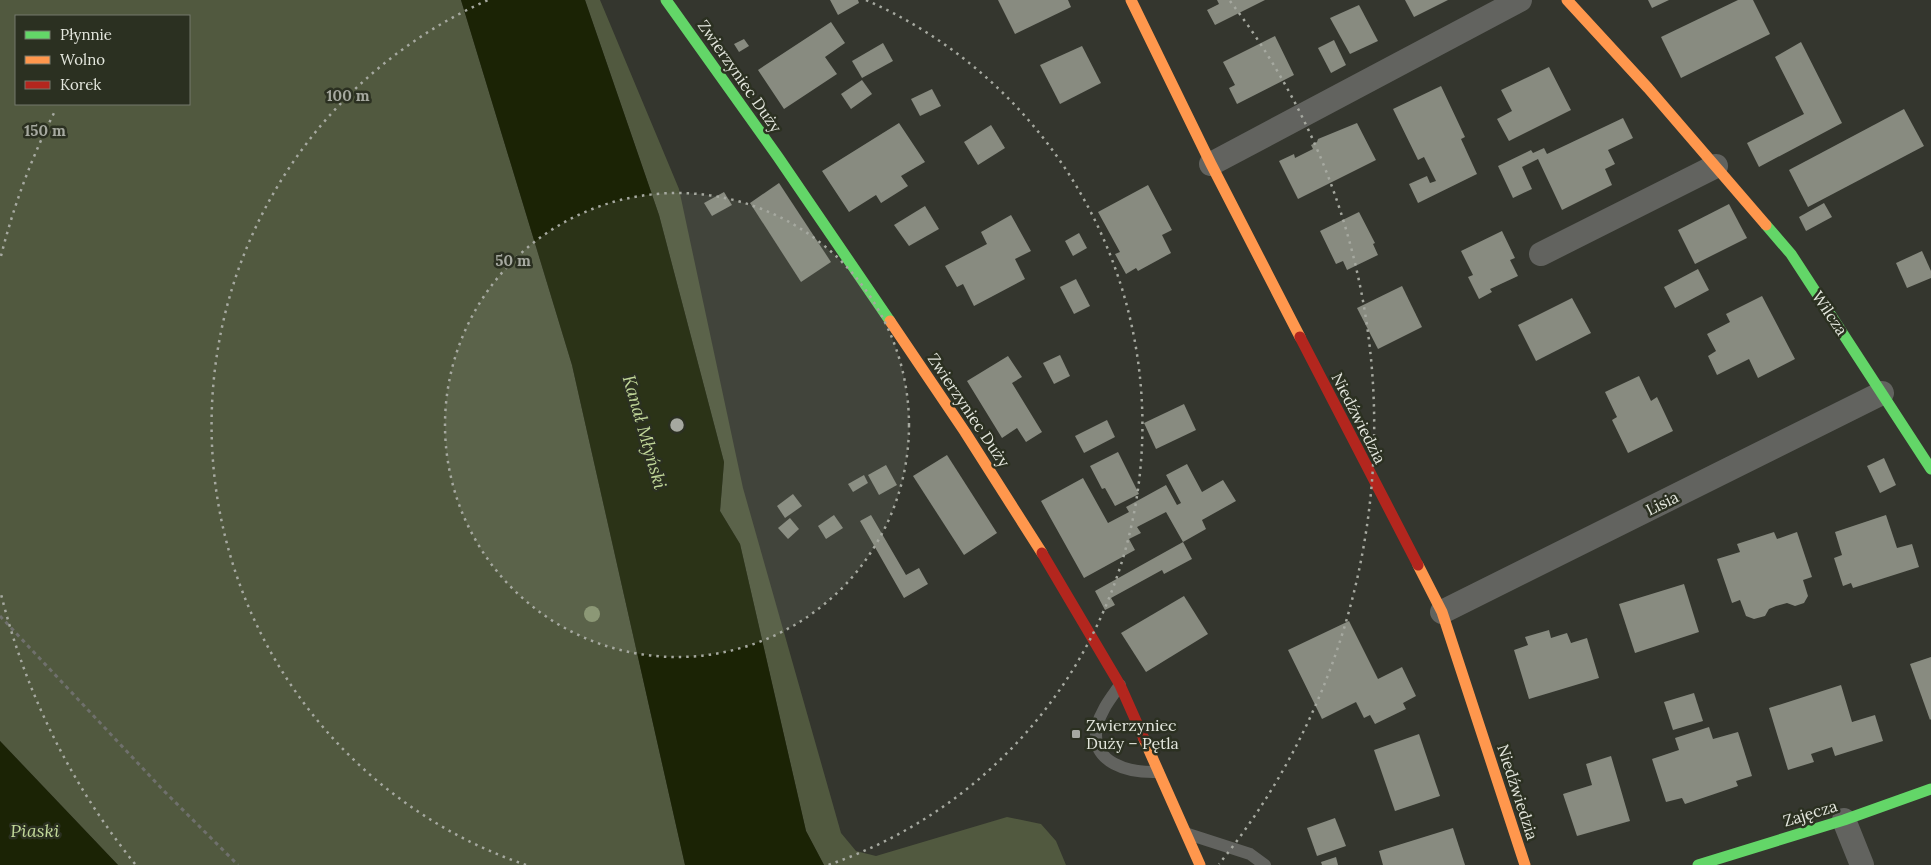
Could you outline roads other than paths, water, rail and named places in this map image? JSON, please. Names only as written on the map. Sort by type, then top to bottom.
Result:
[{"type":"street","name":"Zwierzyniec Duży","points":[[666,0],[778,157],[965,432],[1056,573],[1120,685],[1158,772],[1188,834],[1200,865]]},
{"type":"street","name":"Niedźwiedzia","points":[[1131,0],[1211,164],[1442,612],[1525,865]]},
{"type":"street","points":[[1211,164],[1520,0]]},
{"type":"street","name":"Wilcza","points":[[1567,0],[1716,166],[1790,254],[1931,469]]},
{"type":"street","points":[[1541,254],[1716,166]]},
{"type":"street","name":"Lisia","points":[[1442,612],[1882,393]]},
{"type":"street","name":"Zajęcza","points":[[1698,865],[1844,820],[1931,789]]},
{"type":"street","points":[[1844,820],[1862,865]]},
{"type":"lane","points":[[1120,685],[1104,707],[1097,727],[1098,747],[1109,761],[1124,769],[1140,773],[1158,772]]},
{"type":"lane","points":[[1188,834],[1250,854],[1265,865]]},
{"type":"water","name":"Kanał Młyński","points":[[461,0],[585,0],[659,215],[724,462],[720,511],[740,544],[806,831],[824,865],[685,865],[572,365]]},
{"type":"water","name":"Piaski","points":[[0,741],[118,865],[0,865]]},
{"type":"place","name":"Zwierzyniec Duży – Pętla","points":[[1076,734]]}]
